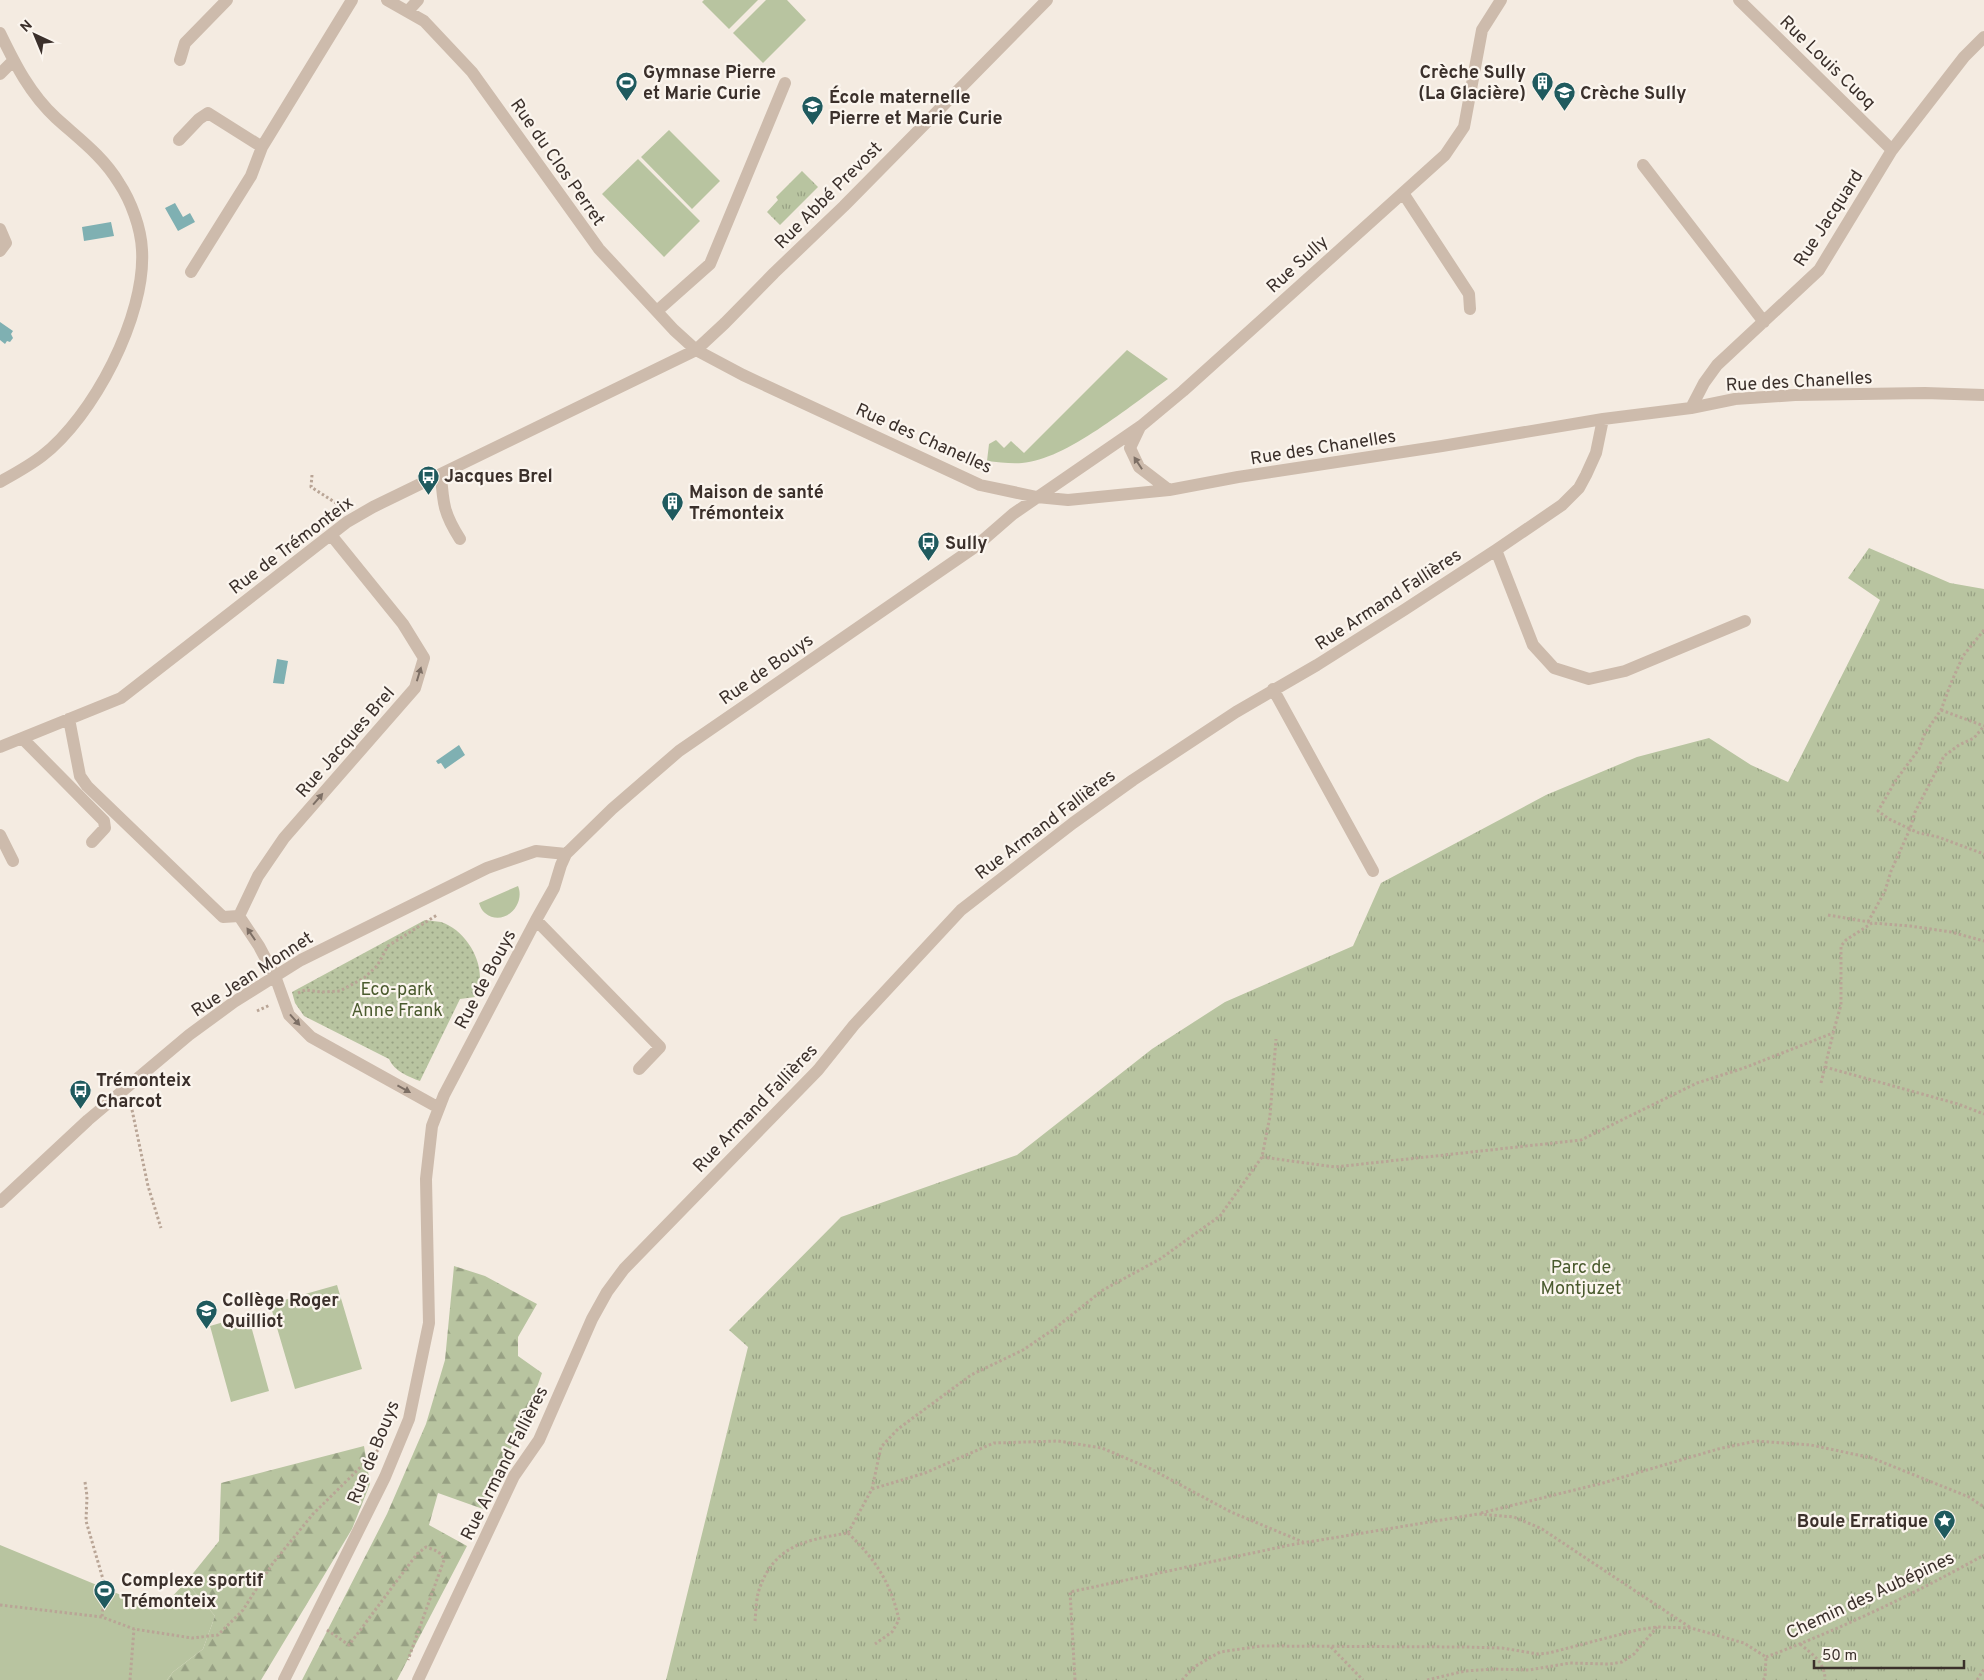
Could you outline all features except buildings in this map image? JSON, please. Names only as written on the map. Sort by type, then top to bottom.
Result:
[{"type":"street","points":[[180,60],[185,43],[227,0]]},
{"type":"street","points":[[191,272],[251,176],[262,147],[352,0]]},
{"type":"street","name":"Rue du Clos Perret","points":[[388,0],[424,21],[472,72],[598,250],[696,350]]},
{"type":"street","points":[[408,11],[418,0]]},
{"type":"street","name":"Rue Abbé Prevost","points":[[696,350],[844,206],[1047,0]]},
{"type":"street","name":"Rue Sully","points":[[1037,497],[1141,426],[1445,155],[1464,127],[1482,30],[1501,0]]},
{"type":"street","name":"Rue Louis Cuoq","points":[[1739,0],[1892,150]]},
{"type":"street","points":[[0,33],[13,61],[33,92],[55,117],[88,145],[119,182],[136,219],[142,249],[142,274],[133,314],[118,352],[92,399],[68,431],[42,456],[0,482]]},
{"type":"street","name":"Rue Jacquard","points":[[1691,408],[1704,383],[1717,365],[1819,270],[1892,150],[1964,57],[1984,37]]},
{"type":"street","points":[[0,74],[13,61]]},
{"type":"street","points":[[657,311],[710,264],[785,84]]},
{"type":"street","points":[[179,140],[199,119],[208,113],[262,147]]},
{"type":"street","points":[[1643,165],[1764,322]]},
{"type":"street","points":[[1403,193],[1469,294],[1470,308]]},
{"type":"street","points":[[0,229],[6,243],[0,250]]},
{"type":"street","name":"Rue de Trémonteix","points":[[0,748],[121,698],[347,522],[373,507],[658,366],[696,350]]},
{"type":"street","name":"Rue des Chanelles","points":[[696,350],[743,375],[980,485],[1037,497],[1068,500],[1169,490],[1238,477],[1603,419],[1691,408],[1735,399],[1795,395],[1925,392],[1984,395]]},
{"type":"street","name":"Rue Armand Fallières","points":[[418,1680],[514,1476],[540,1440],[592,1319],[607,1292],[624,1269],[818,1070],[854,1025],[961,910],[1073,823],[1126,785],[1273,689],[1317,665],[1496,550],[1562,504],[1579,488],[1596,453],[1603,419]]},
{"type":"street","points":[[1141,426],[1130,448],[1139,467],[1169,490]]},
{"type":"street","points":[[441,475],[443,506],[449,523],[460,539]]},
{"type":"street","name":"Rue de Bouys","points":[[284,1680],[385,1477],[409,1420],[429,1322],[426,1179],[432,1126],[444,1095],[554,888],[566,854],[612,809],[679,751],[975,547],[1013,514],[1037,497]]},
{"type":"street","name":"Rue Jacques Brel","points":[[239,916],[258,876],[284,838],[415,688],[424,658],[403,624],[331,535]]},
{"type":"street","points":[[1496,550],[1533,645],[1554,668],[1588,679],[1625,671],[1745,621]]},
{"type":"street","points":[[1273,689],[1373,870]]},
{"type":"street","points":[[69,719],[80,776],[87,786],[223,917],[239,916],[275,976],[289,1014],[311,1037],[439,1108]]},
{"type":"street","points":[[22,738],[104,820],[105,828],[92,842]]},
{"type":"street","points":[[0,835],[14,861]]},
{"type":"street","name":"Rue Jean Monnet","points":[[0,1202],[88,1120],[189,1035],[234,1002],[301,960],[332,943],[488,868],[536,851],[566,854]]},
{"type":"street","points":[[536,920],[660,1047],[639,1069]]},
{"type":"path","points":[[312,475],[311,487],[336,503]]},
{"type":"path","points":[[1984,630],[1963,656],[1941,710],[1878,811],[1889,819],[1919,834],[1938,838],[1984,854]]},
{"type":"path","points":[[1821,1082],[1841,1005],[1841,946],[1846,940],[1870,923],[1885,891],[1915,812],[1944,756],[1974,738],[1984,726],[1941,710]]},
{"type":"path","points":[[256,1011],[305,990],[322,992],[340,991],[364,978],[377,966],[388,946],[437,915]]},
{"type":"path","points":[[1828,915],[1870,923],[1951,932],[1984,941]]},
{"type":"path","points":[[1262,1157],[1335,1167],[1581,1140],[1697,1083],[1744,1068],[1833,1033]]},
{"type":"path","points":[[848,1533],[872,1489],[882,1446],[898,1429],[971,1374],[1023,1350],[1054,1329],[1103,1290],[1160,1259],[1220,1216],[1262,1157],[1270,1116],[1276,1039]]},
{"type":"path","points":[[1825,1067],[1958,1104],[1984,1114]]},
{"type":"path","points":[[123,1090],[129,1100],[148,1186],[161,1228]]},
{"type":"path","points":[[872,1489],[925,1473],[994,1443],[1058,1440],[1102,1448],[1149,1468],[1231,1512],[1305,1543]]},
{"type":"path","points":[[1075,1680],[1070,1592],[1305,1543],[1478,1514],[1603,1483],[1718,1449],[1756,1441],[1811,1445],[1872,1458],[1969,1497],[1984,1506]]},
{"type":"path","points":[[0,1605],[102,1617],[134,1629],[192,1638],[218,1635],[244,1610],[273,1563],[313,1514],[381,1446]]},
{"type":"path","points":[[85,1482],[87,1496],[86,1521],[105,1586],[102,1617]]},
{"type":"path","points":[[1478,1514],[1514,1517],[1542,1529],[1691,1628]]},
{"type":"path","points":[[755,1621],[758,1591],[767,1572],[778,1557],[790,1548],[825,1537],[848,1533]]},
{"type":"path","points":[[848,1533],[862,1547],[882,1574],[894,1598],[899,1620],[892,1632],[875,1644]]},
{"type":"path","points":[[314,1622],[349,1645],[417,1554],[426,1547],[437,1551],[442,1554],[444,1560],[404,1669]]},
{"type":"path","name":"Chemin des Aubépines","points":[[1766,1657],[1800,1644],[1935,1582],[1984,1555]]},
{"type":"path","points":[[1427,1680],[1465,1671],[1494,1668],[1529,1670],[1570,1663],[1610,1664],[1622,1662],[1634,1654],[1657,1627]]},
{"type":"path","points":[[1182,1680],[1194,1667],[1220,1652],[1262,1646],[1502,1648],[1538,1654],[1657,1627],[1691,1628],[1744,1643],[1766,1657],[1765,1678],[1763,1680]]},
{"type":"path","points":[[130,1680],[134,1629]]},
{"type":"path","points":[[1800,1644],[1820,1662],[1825,1672],[1825,1680]]},
{"type":"path","points":[[1331,1647],[1363,1680]]},
{"type":"path","points":[[1977,1680],[1984,1668]]},
{"type":"green space","points":[[704,0],[758,0],[729,29],[702,2]]},
{"type":"green space","points":[[766,0],[787,0],[806,20],[763,63],[733,33]]},
{"type":"green space","points":[[669,130],[720,181],[692,209],[641,157]]},
{"type":"green space","points":[[638,159],[700,221],[664,257],[602,194]]},
{"type":"green space","points":[[802,171],[818,187],[780,225],[767,212],[778,200],[776,197]]},
{"type":"green space","points":[[1127,350],[1168,379],[1098,430],[1058,452],[1039,460],[1022,463],[987,461],[989,444],[996,440],[1004,448],[1011,441],[1024,453]]},
{"type":"green space","name":"Parc de Montjuzet","points":[[1869,548],[1950,583],[1984,589],[1984,1680],[666,1680],[748,1347],[729,1330],[841,1217],[1017,1155],[1152,1049],[1225,1002],[1353,946],[1381,883],[1546,795],[1637,757],[1709,738],[1751,765],[1788,782],[1880,600],[1848,578]]},
{"type":"green space","points":[[518,886],[520,893],[516,907],[505,916],[499,918],[492,917],[482,910],[479,903]]},
{"type":"green space","name":"Eco-park Anne Frank","points":[[425,920],[441,922],[460,934],[474,953],[480,976],[479,987],[475,997],[460,999],[420,1081],[398,1070],[389,1059],[304,1016],[295,1003],[292,992]]},
{"type":"green space","points":[[454,1266],[485,1276],[537,1304],[518,1337],[518,1356],[542,1373],[529,1410],[483,1509],[438,1493],[429,1525],[467,1546],[397,1680],[302,1680],[387,1514],[426,1424],[445,1360]]},
{"type":"green space","points":[[337,1285],[362,1369],[295,1389],[270,1304]]},
{"type":"green space","points":[[248,1315],[269,1391],[231,1402],[210,1326]]},
{"type":"green space","points":[[364,1446],[370,1484],[352,1529],[261,1680],[167,1680],[173,1672],[203,1649],[215,1616],[186,1582],[219,1541],[221,1483]]},
{"type":"green space","name":"Complexe sportif Trémonteix","points":[[0,1545],[121,1595],[166,1603],[186,1582],[215,1616],[203,1649],[173,1672],[167,1680],[0,1680]]},
{"type":"water","points":[[175,203],[183,217],[190,213],[195,222],[178,231],[165,208]]},
{"type":"water","points":[[111,222],[114,236],[84,241],[82,227]]},
{"type":"water","points":[[0,322],[13,331],[11,334],[13,338],[5,344],[0,340]]},
{"type":"water","points":[[277,659],[288,661],[284,684],[273,683]]},
{"type":"water","points":[[459,745],[465,755],[445,769],[441,763],[438,764],[436,761]]},
{"type":"place","name":"Gymnase Pierre et Marie Curie","points":[[627,101]]},
{"type":"place","name":"Crèche Sully (La Glacière)","points":[[1542,101]]},
{"type":"place","name":"Crèche Sully","points":[[1564,112]]},
{"type":"place","name":"École maternelle Pierre et Marie Curie","points":[[813,126]]},
{"type":"place","name":"Jacques Brel","points":[[428,495]]},
{"type":"place","name":"Maison de santé Trémonteix","points":[[673,521]]},
{"type":"place","name":"Sully","points":[[929,562]]},
{"type":"place","name":"Trémonteix Charcot","points":[[80,1109]]},
{"type":"place","name":"Collège Roger Quilliot","points":[[206,1329]]},
{"type":"place","name":"Boule Erratique","points":[[1944,1540]]},
{"type":"place","name":"Complexe sportif Trémonteix","points":[[105,1609]]}]
